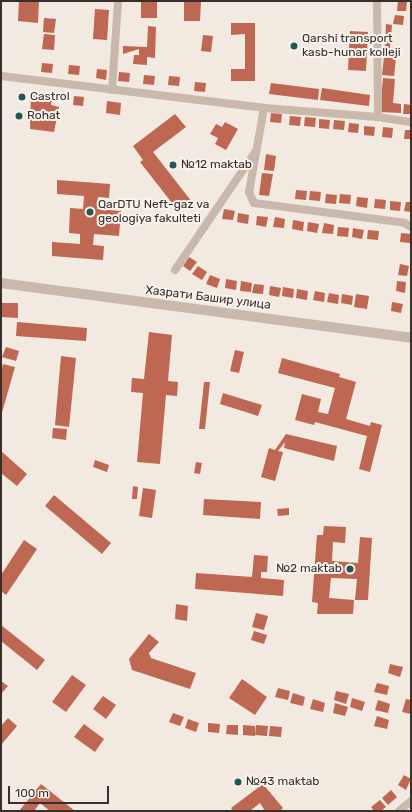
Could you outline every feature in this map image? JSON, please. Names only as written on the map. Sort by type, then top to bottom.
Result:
[{"type":"street","points":[[112,90],[118,1]]},
{"type":"street","points":[[377,1],[378,117]]},
{"type":"street","points":[[1,76],[264,108],[378,117],[411,122]]},
{"type":"street","points":[[264,108],[258,149],[249,192],[254,203],[405,223],[411,227]]},
{"type":"street","points":[[175,270],[258,149]]},
{"type":"street","name":"Хазрати Башир улица","points":[[1,283],[411,338]]},
{"type":"street","points":[[399,811],[411,801]]},
{"type":"building","points":[[19,1],[39,1],[38,23],[18,21]]},
{"type":"building","points":[[141,1],[157,1],[157,18],[141,18]]},
{"type":"building","points":[[398,1],[407,1],[406,11],[397,11]]},
{"type":"building","points":[[184,2],[201,2],[200,21],[184,21]]},
{"type":"building","points":[[95,9],[109,10],[107,40],[93,39]]},
{"type":"building","points":[[395,15],[404,16],[403,25],[393,24]]},
{"type":"building","points":[[44,18],[56,19],[54,33],[43,32]]},
{"type":"building","points":[[231,23],[255,23],[255,81],[231,81],[231,69],[245,69],[245,34],[231,35]]},
{"type":"building","points":[[386,24],[392,25],[390,48],[385,48]]},
{"type":"building","points":[[148,26],[156,27],[155,58],[147,57],[147,65],[133,64],[134,55],[139,55],[139,49],[123,54],[123,46],[147,47]]},
{"type":"building","points":[[350,31],[368,32],[366,71],[348,70]]},
{"type":"building","points":[[44,34],[55,35],[54,50],[42,49]]},
{"type":"building","points":[[203,35],[213,36],[211,52],[201,51]]},
{"type":"building","points":[[384,57],[396,58],[394,76],[382,75]]},
{"type":"building","points":[[42,63],[53,64],[52,73],[41,72]]},
{"type":"building","points":[[69,65],[80,66],[79,75],[68,74]]},
{"type":"building","points":[[97,69],[107,70],[106,80],[96,78]]},
{"type":"building","points":[[119,72],[130,73],[129,82],[118,81]]},
{"type":"building","points":[[144,75],[155,76],[154,85],[143,84]]},
{"type":"building","points":[[169,76],[180,77],[179,86],[168,85]]},
{"type":"building","points":[[383,78],[395,79],[393,103],[401,104],[401,113],[380,112]]},
{"type":"building","points":[[195,82],[206,83],[205,92],[194,91]]},
{"type":"building","points":[[271,83],[319,89],[318,100],[269,94]]},
{"type":"building","points":[[322,88],[370,95],[369,106],[320,100]]},
{"type":"building","points":[[31,91],[53,94],[51,105],[59,107],[54,132],[30,129]]},
{"type":"building","points":[[74,96],[84,97],[83,106],[73,105]]},
{"type":"building","points":[[107,101],[121,103],[120,115],[106,113]]},
{"type":"building","points":[[404,104],[411,105],[411,114],[403,114]]},
{"type":"building","points":[[271,113],[282,114],[281,123],[270,122]]},
{"type":"building","points":[[175,114],[186,127],[153,152],[192,202],[179,212],[140,162],[143,160],[133,146]]},
{"type":"building","points":[[290,116],[301,117],[300,126],[289,125]]},
{"type":"building","points":[[305,117],[316,118],[315,127],[304,126]]},
{"type":"building","points":[[319,119],[330,120],[329,129],[319,128]]},
{"type":"building","points":[[334,120],[345,121],[344,130],[333,129]]},
{"type":"building","points":[[225,122],[238,129],[226,150],[215,144],[218,138],[210,134],[216,124],[222,127]]},
{"type":"building","points":[[349,123],[359,124],[358,133],[348,132]]},
{"type":"building","points":[[364,126],[375,127],[374,136],[364,135]]},
{"type":"building","points":[[383,127],[393,128],[392,138],[382,137]]},
{"type":"building","points":[[405,130],[411,130],[411,139],[404,139]]},
{"type":"building","points":[[266,154],[276,156],[274,171],[264,170]]},
{"type":"building","points":[[262,173],[273,174],[269,196],[259,195]]},
{"type":"building","points":[[57,180],[110,184],[109,198],[98,197],[97,209],[121,211],[119,236],[94,234],[93,245],[104,246],[103,260],[52,256],[52,242],[80,244],[80,234],[69,233],[70,208],[83,209],[84,196],[57,194]]},
{"type":"building","points":[[296,190],[307,191],[306,200],[295,199]]},
{"type":"building","points":[[310,191],[321,192],[320,201],[309,200]]},
{"type":"building","points":[[326,194],[337,195],[336,204],[325,203]]},
{"type":"building","points":[[340,194],[351,195],[350,204],[339,203]]},
{"type":"building","points":[[357,197],[368,198],[367,208],[356,206]]},
{"type":"building","points":[[375,199],[386,200],[385,209],[374,208]]},
{"type":"building","points":[[390,201],[401,202],[400,211],[390,210]]},
{"type":"building","points":[[406,202],[411,202],[411,212],[404,211]]},
{"type":"building","points":[[224,209],[235,211],[233,220],[222,219]]},
{"type":"building","points":[[238,213],[249,215],[248,224],[237,222]]},
{"type":"building","points":[[257,216],[268,217],[266,227],[256,225]]},
{"type":"building","points":[[275,217],[285,219],[284,228],[273,227]]},
{"type":"building","points":[[293,220],[304,222],[303,231],[292,229]]},
{"type":"building","points":[[308,222],[319,224],[317,233],[307,231]]},
{"type":"building","points":[[324,223],[334,225],[333,234],[322,233]]},
{"type":"building","points":[[338,227],[349,228],[348,237],[337,236]]},
{"type":"building","points":[[353,228],[364,230],[362,239],[352,237]]},
{"type":"building","points":[[368,230],[379,231],[378,240],[367,239]]},
{"type":"building","points":[[401,233],[411,234],[410,243],[400,242]]},
{"type":"building","points":[[189,257],[197,262],[190,271],[183,266]]},
{"type":"building","points":[[400,264],[409,266],[407,276],[398,275]]},
{"type":"building","points":[[198,266],[207,272],[202,280],[192,274]]},
{"type":"building","points":[[210,275],[220,279],[217,288],[206,284]]},
{"type":"building","points":[[226,279],[237,281],[236,290],[225,288]]},
{"type":"building","points":[[241,281],[252,283],[251,292],[240,291]]},
{"type":"building","points":[[397,281],[406,282],[405,293],[396,291]]},
{"type":"building","points":[[254,284],[264,285],[263,294],[252,293]]},
{"type":"building","points":[[270,286],[281,288],[279,297],[269,295]]},
{"type":"building","points":[[283,287],[294,289],[293,298],[282,296]]},
{"type":"building","points":[[297,289],[308,291],[307,300],[296,298]]},
{"type":"building","points":[[315,291],[325,293],[324,302],[313,300]]},
{"type":"building","points":[[329,293],[339,295],[338,304],[327,302]]},
{"type":"building","points":[[342,294],[353,296],[352,305],[341,303]]},
{"type":"building","points":[[356,294],[369,296],[367,309],[354,307]]},
{"type":"building","points":[[392,302],[403,304],[401,313],[391,311]]},
{"type":"building","points":[[1,303],[18,303],[18,318],[1,317]]},
{"type":"building","points":[[17,322],[87,328],[86,341],[16,336]]},
{"type":"building","points":[[149,332],[172,335],[168,381],[178,382],[177,396],[166,395],[160,464],[137,462],[143,393],[131,392],[132,378],[144,379]]},
{"type":"building","points":[[6,347],[19,351],[16,361],[2,357]]},
{"type":"building","points":[[235,350],[244,352],[239,373],[230,371]]},
{"type":"building","points":[[61,356],[76,358],[69,427],[55,425]]},
{"type":"building","points":[[282,358],[340,374],[339,377],[356,382],[346,419],[370,426],[371,422],[382,425],[370,472],[359,469],[367,436],[315,422],[314,425],[295,420],[302,394],[321,399],[318,412],[328,414],[335,388],[278,373]]},
{"type":"building","points":[[3,364],[15,367],[1,416],[1,372]]},
{"type":"building","points":[[204,382],[210,382],[205,429],[199,429]]},
{"type":"building","points":[[223,393],[262,405],[258,416],[220,404]]},
{"type":"building","points":[[53,428],[67,429],[66,440],[52,438]]},
{"type":"building","points":[[286,434],[337,446],[334,461],[284,448],[285,442],[278,451],[283,452],[275,481],[261,477],[269,448],[275,450]]},
{"type":"building","points":[[1,451],[27,474],[17,486],[1,473]]},
{"type":"building","points":[[95,460],[109,465],[107,472],[93,467]]},
{"type":"building","points":[[196,462],[202,463],[200,474],[194,473]]},
{"type":"building","points":[[133,486],[138,487],[137,499],[132,499]]},
{"type":"building","points":[[143,488],[156,490],[152,518],[139,516]]},
{"type":"building","points":[[54,495],[111,543],[102,554],[45,506]]},
{"type":"building","points":[[204,499],[261,502],[260,519],[203,515]]},
{"type":"building","points":[[289,508],[289,515],[278,516],[277,509]]},
{"type":"building","points":[[324,526],[346,527],[345,543],[333,542],[332,561],[358,563],[360,537],[372,538],[368,600],[355,600],[357,579],[331,578],[329,598],[354,600],[353,614],[317,614],[318,603],[312,602],[317,535],[323,535]]},
{"type":"building","points":[[24,540],[37,549],[6,595],[1,591],[1,575]]},
{"type":"building","points":[[254,555],[268,556],[267,572],[261,572],[261,578],[284,580],[283,596],[195,589],[196,573],[252,577]]},
{"type":"building","points":[[176,604],[188,606],[187,621],[175,619]]},
{"type":"building","points":[[256,613],[268,616],[264,630],[252,627]]},
{"type":"building","points":[[1,625],[45,660],[37,670],[1,641]]},
{"type":"building","points":[[254,631],[267,635],[264,644],[251,640]]},
{"type":"building","points":[[149,634],[159,642],[149,653],[151,658],[196,673],[190,689],[132,670],[129,659]]},
{"type":"building","points":[[390,664],[403,667],[400,677],[388,673]]},
{"type":"building","points":[[72,675],[86,685],[66,712],[52,702]]},
{"type":"building","points":[[242,679],[267,697],[255,715],[229,698]]},
{"type":"building","points":[[1,681],[8,686],[1,694]]},
{"type":"building","points":[[377,683],[389,686],[387,695],[374,692]]},
{"type":"building","points":[[278,688],[290,691],[288,700],[275,697]]},
{"type":"building","points":[[336,691],[349,694],[346,704],[334,700]]},
{"type":"building","points":[[293,693],[305,697],[303,706],[290,703]]},
{"type":"building","points":[[103,696],[116,705],[106,719],[93,709]]},
{"type":"building","points":[[352,698],[365,702],[362,711],[350,707]]},
{"type":"building","points":[[313,699],[325,703],[323,712],[310,709]]},
{"type":"building","points":[[406,699],[411,700],[411,714],[402,712]]},
{"type":"building","points":[[378,700],[390,704],[388,713],[375,710]]},
{"type":"building","points":[[335,703],[348,707],[345,716],[333,713]]},
{"type":"building","points":[[173,713],[184,717],[180,726],[169,722]]},
{"type":"building","points":[[377,716],[389,720],[387,729],[374,726]]},
{"type":"building","points":[[8,718],[17,726],[1,745],[1,726]]},
{"type":"building","points":[[188,719],[199,723],[196,732],[185,728]]},
{"type":"building","points":[[208,723],[220,724],[219,733],[208,732]]},
{"type":"building","points":[[84,724],[104,739],[95,752],[74,737]]},
{"type":"building","points":[[227,725],[238,725],[238,735],[226,734]]},
{"type":"building","points":[[243,725],[255,726],[255,736],[243,735]]},
{"type":"building","points":[[256,725],[268,726],[267,736],[255,735]]},
{"type":"building","points":[[270,726],[282,727],[281,737],[269,736]]},
{"type":"building","points":[[404,775],[411,779],[406,790],[398,785]]},
{"type":"building","points":[[41,784],[75,811],[50,811],[40,803],[34,811],[19,811]]},
{"type":"building","points":[[263,784],[283,808],[280,811],[265,811],[260,803],[250,811],[233,811],[231,808]]},
{"type":"building","points":[[391,790],[397,797],[388,805],[382,798]]},
{"type":"building","points":[[380,800],[386,807],[381,811],[374,811],[371,807]]},
{"type":"place","name":"Qarshi transport kasb-hunar kolleji","points":[[294,46]]},
{"type":"place","name":"Castrol","points":[[22,97]]},
{"type":"place","name":"Rohat","points":[[19,116]]},
{"type":"place","name":"№12 maktab","points":[[173,165]]},
{"type":"place","name":"QarDTU Neft-gaz va geologiya fakulteti","points":[[90,212]]},
{"type":"place","name":"№2 maktab","points":[[350,569]]},
{"type":"place","name":"№43 maktab","points":[[238,782]]}]
